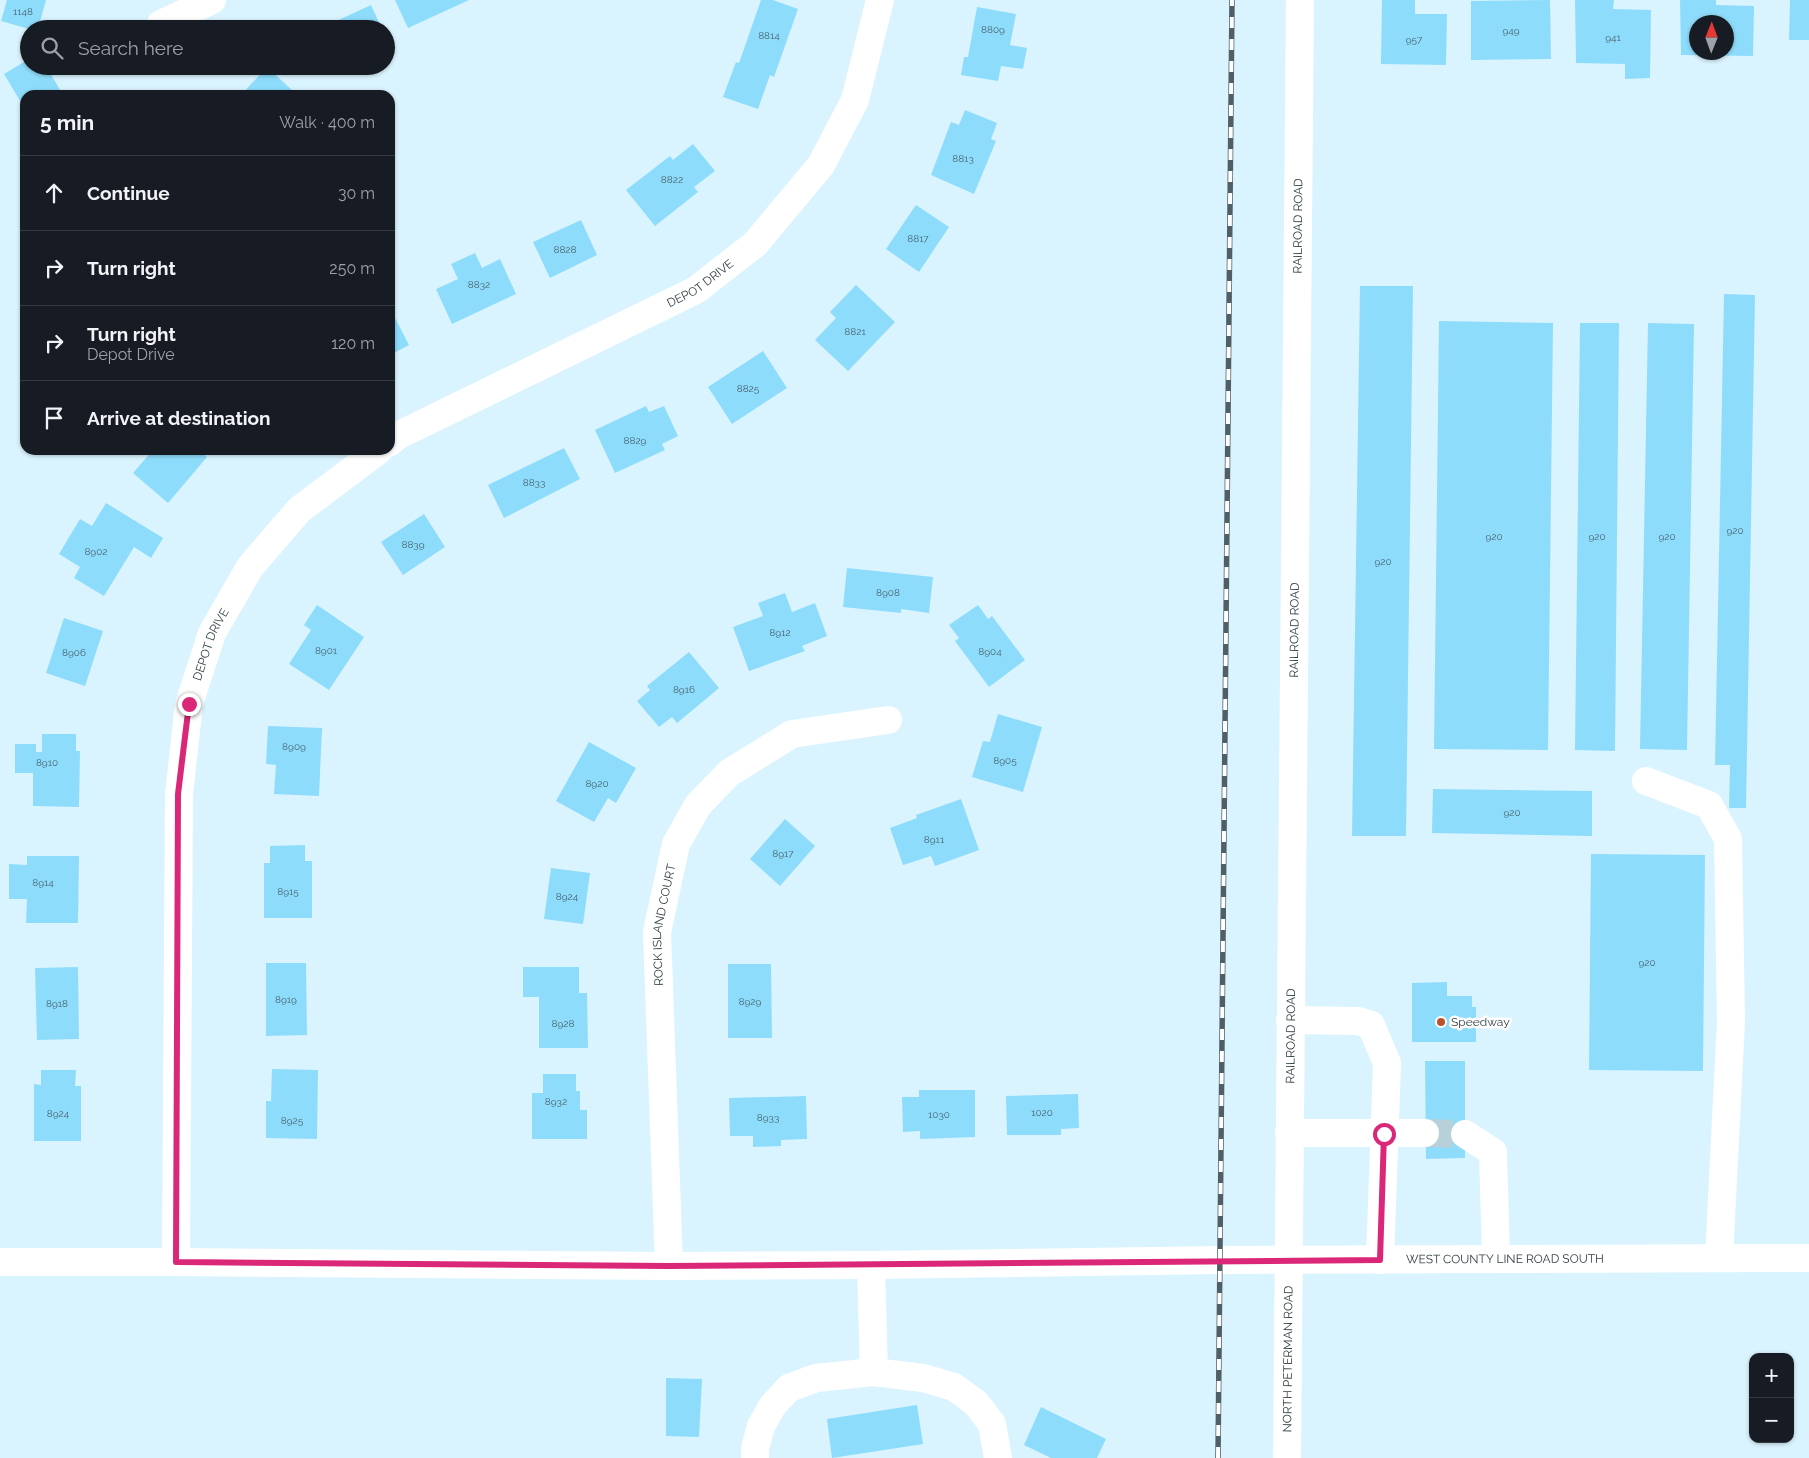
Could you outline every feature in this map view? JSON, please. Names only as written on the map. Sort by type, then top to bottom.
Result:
[{"type":"street","points":[[170,20],[212,0]]},
{"type":"street","name":"DEPOT DRIVE","points":[[395,438],[696,290],[755,244],[821,165],[851,108],[855,100],[880,0]]},
{"type":"street","name":"RAILROAD ROAD","points":[[1288,1260],[1300,0]]},
{"type":"street","name":"DEPOT DRIVE","points":[[176,1262],[178,794],[189,704],[212,633],[250,567],[299,510],[372,455]]},
{"type":"street","name":"ROCK ISLAND COURT","points":[[669,1266],[657,932],[676,844],[698,805],[728,773],[792,734],[888,720]]},
{"type":"street","points":[[1646,781],[1709,804],[1728,839],[1730,1021],[1720,1258]]},
{"type":"street","points":[[1290,1020],[1358,1021],[1371,1025],[1387,1063],[1380,1260]]},
{"type":"street","points":[[1289,1133],[1425,1133]]},
{"type":"street","points":[[1465,1134],[1492,1152],[1496,1259]]},
{"type":"street","name":"WEST COUNTY LINE ROAD SOUTH","points":[[0,1262],[669,1266],[1288,1260],[1809,1258]]},
{"type":"street","name":"NORTH PETERMAN ROAD","points":[[1287,1458],[1288,1260]]},
{"type":"street","points":[[871,1265],[874,1372]]},
{"type":"street","points":[[755,1458],[755,1448],[761,1426],[773,1405],[789,1388],[816,1378],[874,1372],[923,1378],[954,1387],[976,1402],[992,1424],[998,1458]]},
{"type":"building","points":[[7,0],[46,0],[40,20],[20,20],[20,26],[1,21]]},
{"type":"building","points":[[395,0],[469,0],[408,28]]},
{"type":"building","points":[[761,0],[773,0],[798,9],[774,77],[770,75],[758,109],[723,97],[736,62],[739,63]]},
{"type":"building","points":[[1382,0],[1415,0],[1415,14],[1447,14],[1446,65],[1381,64]]},
{"type":"building","points":[[1550,0],[1551,59],[1471,60],[1471,1]]},
{"type":"building","points":[[1575,0],[1614,0],[1613,9],[1651,10],[1650,78],[1625,79],[1625,64],[1576,63]]},
{"type":"building","points":[[1680,0],[1716,0],[1716,5],[1754,6],[1753,56],[1734,56],[1734,15],[1689,15],[1689,55],[1681,55]]},
{"type":"building","points":[[1790,0],[1809,0],[1809,40],[1789,40]]},
{"type":"building","points":[[371,5],[378,20],[338,20]]},
{"type":"building","points":[[977,7],[1016,14],[1010,45],[1027,48],[1023,69],[1001,66],[998,81],[961,75],[964,57],[968,57]]},
{"type":"building","points":[[20,64],[20,75],[51,75],[60,90],[20,90],[20,101],[4,74]]},
{"type":"building","points":[[260,75],[276,75],[292,90],[246,90]]},
{"type":"building","points":[[965,110],[997,123],[991,139],[996,141],[974,194],[931,175],[951,122],[959,125]]},
{"type":"building","points":[[693,144],[715,171],[694,187],[698,192],[655,226],[626,190],[670,156],[673,160]]},
{"type":"building","points":[[916,205],[949,227],[919,272],[886,249]]},
{"type":"building","points":[[581,220],[597,255],[550,278],[533,242]]},
{"type":"building","points":[[475,253],[482,268],[500,259],[516,294],[452,324],[436,289],[458,279],[451,264]]},
{"type":"building","points":[[856,285],[895,322],[848,371],[815,340],[836,318],[830,312]]},
{"type":"building","points":[[1360,286],[1413,286],[1406,836],[1352,836]]},
{"type":"building","points":[[1724,294],[1755,295],[1746,808],[1729,808],[1730,765],[1715,765]]},
{"type":"building","points":[[395,318],[409,345],[395,352]]},
{"type":"building","points":[[1439,321],[1553,323],[1548,750],[1434,749]]},
{"type":"building","points":[[1580,323],[1619,323],[1615,751],[1575,750]]},
{"type":"building","points":[[1648,323],[1694,324],[1687,750],[1640,749]]},
{"type":"building","points":[[763,351],[787,388],[732,424],[708,387]]},
{"type":"building","points":[[646,406],[649,412],[664,406],[678,436],[662,444],[665,450],[615,473],[595,430]]},
{"type":"building","points":[[564,448],[580,479],[504,518],[488,485]]},
{"type":"building","points":[[149,455],[204,455],[207,457],[168,503],[133,473]]},
{"type":"building","points":[[106,503],[163,538],[151,558],[134,547],[104,596],[74,578],[80,567],[59,554],[80,519],[92,526]]},
{"type":"building","points":[[424,514],[445,547],[403,575],[381,542]]},
{"type":"building","points":[[847,568],[933,577],[929,613],[901,609],[901,613],[843,607]]},
{"type":"building","points":[[785,593],[792,612],[815,603],[827,636],[802,646],[805,651],[749,671],[733,627],[763,616],[758,603]]},
{"type":"building","points":[[317,605],[364,637],[329,690],[289,664],[311,630],[304,625]]},
{"type":"building","points":[[978,605],[988,619],[992,616],[1025,660],[989,687],[955,641],[959,638],[949,625]]},
{"type":"building","points":[[64,618],[103,631],[85,686],[46,673]]},
{"type":"building","points":[[689,652],[719,688],[677,723],[672,717],[659,727],[637,701],[650,690],[647,686]]},
{"type":"building","points":[[998,714],[1042,727],[1023,792],[972,777],[983,741],[990,742]]},
{"type":"building","points":[[268,726],[322,728],[319,796],[274,794],[276,765],[266,764]]},
{"type":"building","points":[[42,734],[76,734],[76,751],[80,751],[79,807],[33,806],[33,773],[15,773],[15,744],[36,744],[36,752],[42,752]]},
{"type":"building","points":[[589,742],[636,768],[616,803],[608,798],[594,822],[556,801]]},
{"type":"building","points":[[1433,789],[1592,791],[1592,836],[1432,833]]},
{"type":"building","points":[[961,799],[979,850],[935,866],[931,856],[903,865],[890,828],[917,818],[916,815]]},
{"type":"building","points":[[785,819],[815,846],[780,886],[750,859]]},
{"type":"building","points":[[305,845],[305,861],[312,861],[312,918],[264,918],[264,863],[270,863],[270,846]]},
{"type":"building","points":[[1591,854],[1705,855],[1703,1071],[1589,1070]]},
{"type":"building","points":[[27,856],[79,856],[78,923],[26,923],[27,899],[9,899],[9,864],[27,865]]},
{"type":"building","points":[[551,868],[590,873],[583,924],[544,919]]},
{"type":"building","points":[[266,963],[306,963],[307,1035],[266,1036]]},
{"type":"building","points":[[728,964],[771,964],[772,1038],[728,1038]]},
{"type":"building","points":[[78,967],[79,1039],[37,1040],[35,968]]},
{"type":"building","points":[[523,967],[579,967],[579,993],[587,993],[588,1048],[539,1048],[539,997],[523,997]]},
{"type":"building","points":[[1447,982],[1447,996],[1472,996],[1472,1007],[1476,1007],[1476,1042],[1412,1042],[1412,983]]},
{"type":"building","points":[[1425,1061],[1465,1061],[1465,1158],[1426,1159]]},
{"type":"building","points":[[272,1069],[318,1070],[317,1139],[266,1138],[266,1101],[271,1101]]},
{"type":"building","points":[[41,1070],[76,1070],[75,1086],[81,1086],[81,1141],[34,1141],[34,1084],[41,1085]]},
{"type":"building","points":[[543,1074],[576,1074],[576,1091],[580,1091],[580,1110],[587,1110],[587,1139],[532,1139],[532,1093],[543,1093]]},
{"type":"building","points":[[919,1090],[975,1090],[975,1137],[920,1139],[920,1131],[903,1132],[902,1097],[919,1097]]},
{"type":"building","points":[[1078,1094],[1079,1128],[1061,1129],[1061,1135],[1007,1135],[1006,1096]]},
{"type":"building","points":[[806,1096],[807,1139],[781,1140],[781,1146],[753,1147],[753,1136],[730,1136],[729,1098]]},
{"type":"building","points":[[666,1378],[702,1379],[699,1437],[666,1436]]},
{"type":"building","points":[[917,1405],[923,1444],[832,1458],[827,1419]]},
{"type":"building","points":[[1041,1407],[1106,1439],[1097,1458],[1051,1458],[1024,1445]]},
{"type":"tunnel","points":[[1425,1133],[1465,1134]]},
{"type":"railway","points":[[1218,1458],[1232,0]]},
{"type":"place","name":"Speedway","points":[[1441,1022]]},
{"type":"route","points":[[189,704],[178,794],[176,1262],[669,1266],[1380,1260],[1384,1134]]}]
